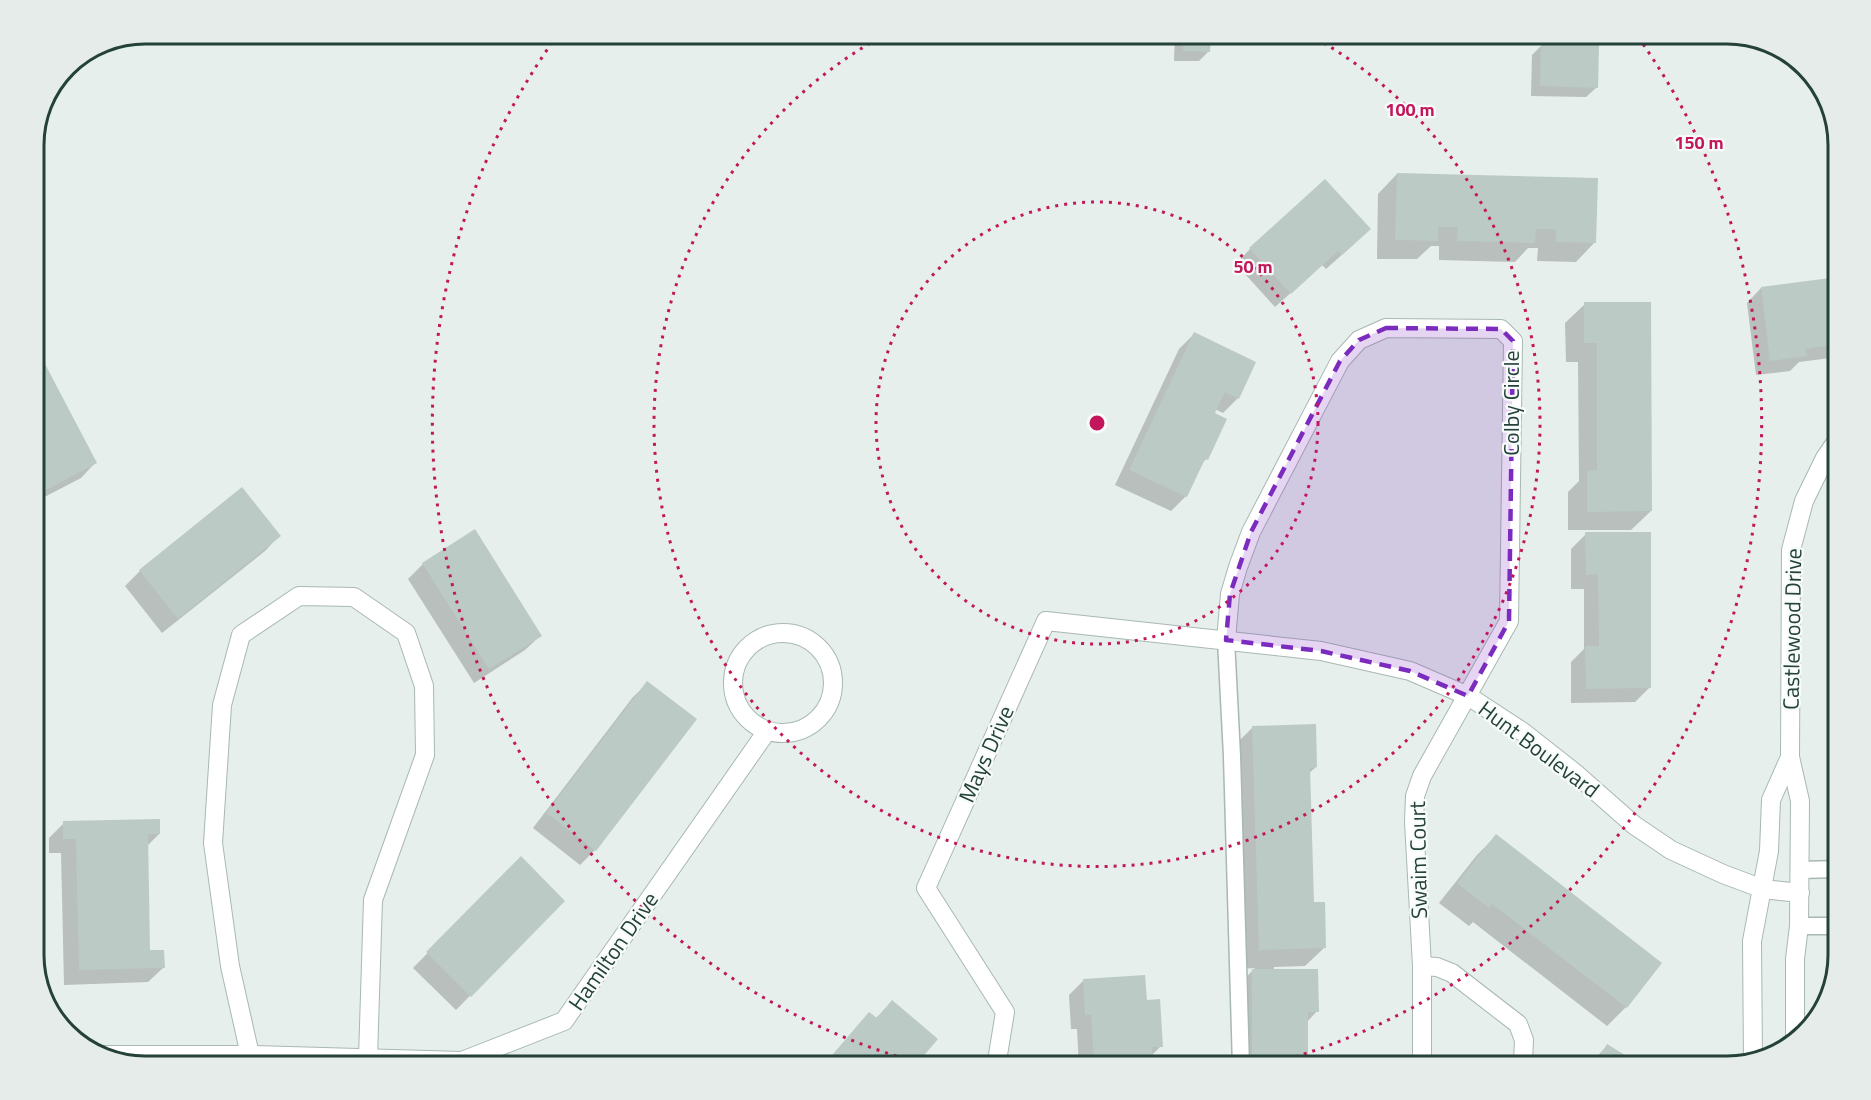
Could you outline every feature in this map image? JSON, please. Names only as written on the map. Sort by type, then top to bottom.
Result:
[{"type":"street","name":"Colby Circle","points":[[1226,640],[1230,594],[1251,532],[1340,361],[1359,340],[1386,328],[1501,329],[1513,341],[1509,621],[1468,696]]},
{"type":"street","name":"Castlewood Drive","points":[[1795,1030],[1795,959],[1800,893],[1800,801],[1790,758],[1791,550],[1804,501],[1827,455]]},
{"type":"street","points":[[250,1055],[230,966],[213,843],[222,705],[241,634],[298,596],[354,597],[406,633],[424,686],[426,755],[373,900],[368,1056]]},
{"type":"street","name":"Hunt Boulevard","points":[[1046,621],[1321,651],[1410,671],[1468,696],[1522,732],[1575,772],[1634,825],[1671,850],[1722,874],[1763,889],[1800,893]]},
{"type":"street","name":"Mays Drive","points":[[998,1056],[1005,1012],[927,888],[1046,621]]},
{"type":"street","points":[[780,633],[800,635],[817,645],[828,660],[833,680],[831,699],[821,716],[805,728],[787,734],[767,731],[750,721],[738,705],[733,686],[736,667],[746,650],[761,638],[780,633]]},
{"type":"street","name":"Swaim Court","points":[[1422,1056],[1422,966],[1414,822],[1415,796],[1422,776],[1468,696]]},
{"type":"street","name":"Hamilton Drive","points":[[475,1056],[564,1021],[767,731]]},
{"type":"street","name":"Castlewood Drive","points":[[1753,1053],[1752,941],[1769,851],[1771,800],[1790,758]]},
{"type":"street","points":[[1422,966],[1437,967],[1452,973],[1518,1023],[1524,1040],[1523,1056]]},
{"type":"street","name":"Hamilton Drive","points":[[128,1055],[289,1056]]},
{"type":"lane","points":[[1226,640],[1232,756],[1241,1056]]},
{"type":"lane","points":[[1800,870],[1828,869]]},
{"type":"lane","points":[[1799,926],[1828,926]]},
{"type":"highlighted area","points":[[1386,328],[1501,329],[1513,341],[1509,621],[1468,696],[1410,671],[1321,651],[1226,640],[1230,594],[1251,532],[1340,361],[1359,340]]},
{"type":"building","points":[[1183,44],[1210,44],[1210,52],[1183,51]]},
{"type":"building","points":[[1541,44],[1599,45],[1598,88],[1540,86]]},
{"type":"building","points":[[1397,173],[1598,178],[1596,243],[1556,242],[1556,229],[1536,229],[1535,243],[1457,241],[1458,227],[1438,227],[1438,241],[1395,240]]},
{"type":"building","points":[[1325,179],[1371,229],[1342,255],[1338,251],[1291,294],[1249,248]]},
{"type":"building","points":[[1827,278],[1827,346],[1805,349],[1807,356],[1770,361],[1761,287]]},
{"type":"building","points":[[1584,302],[1651,302],[1652,511],[1587,512],[1587,471],[1597,470],[1597,343],[1584,343]]},
{"type":"building","points":[[1194,332],[1256,362],[1239,399],[1225,392],[1215,413],[1227,419],[1208,460],[1205,459],[1187,497],[1129,470]]},
{"type":"building","points":[[44,362],[97,463],[46,490],[44,486]]},
{"type":"building","points":[[242,487],[281,536],[178,619],[139,570]]},
{"type":"building","points":[[475,529],[542,636],[489,669],[422,563]]},
{"type":"building","points":[[1585,532],[1651,532],[1651,688],[1586,689],[1585,646],[1599,646],[1598,574],[1586,575]]},
{"type":"building","points":[[647,681],[697,719],[596,851],[546,813]]},
{"type":"building","points":[[1316,724],[1317,767],[1310,768],[1314,902],[1325,902],[1326,948],[1259,950],[1252,726]]},
{"type":"building","points":[[160,819],[160,834],[148,834],[150,950],[164,950],[165,968],[79,970],[76,839],[63,839],[63,821]]},
{"type":"building","points":[[1496,834],[1662,963],[1627,1008],[1492,904],[1489,908],[1457,883]]},
{"type":"building","points":[[521,856],[565,901],[471,997],[426,952]]},
{"type":"building","points":[[1252,969],[1318,969],[1319,1012],[1308,1012],[1308,1056],[1252,1056]]},
{"type":"building","points":[[1145,975],[1147,1000],[1160,999],[1163,1047],[1152,1047],[1152,1056],[1093,1056],[1091,1015],[1085,1015],[1083,979]]},
{"type":"building","points":[[892,1000],[938,1039],[923,1056],[831,1056],[869,1012],[877,1018]]},
{"type":"building","points":[[1607,1044],[1626,1056],[1600,1056]]}]
